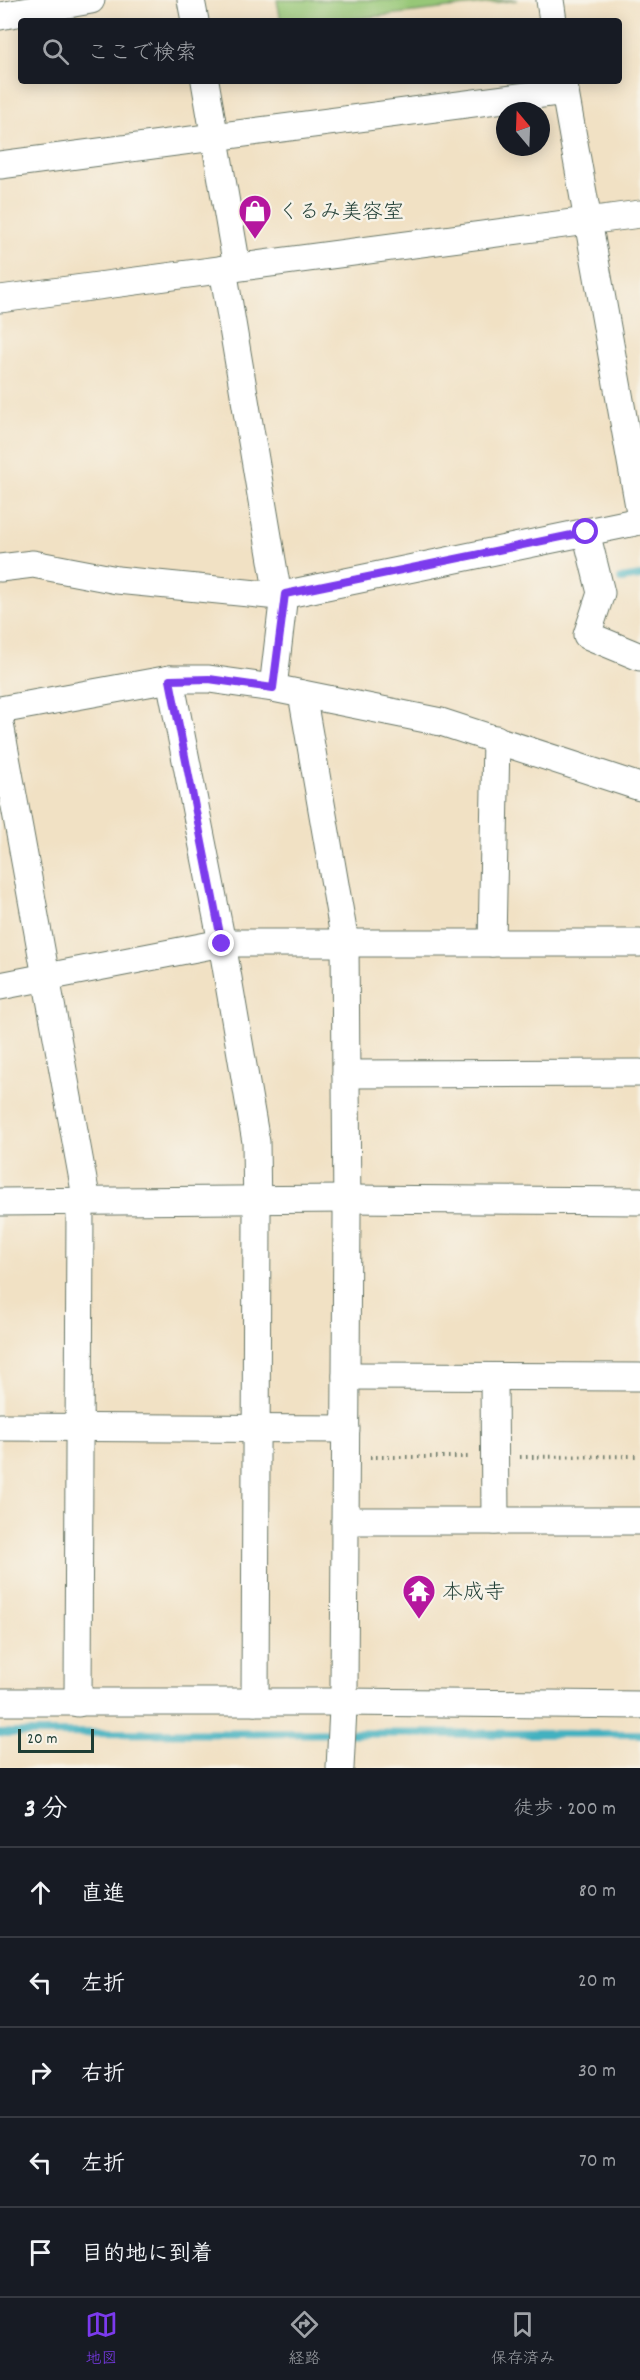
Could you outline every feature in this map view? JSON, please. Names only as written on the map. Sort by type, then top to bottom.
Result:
[{"type":"street","points":[[0,16],[91,0]]},
{"type":"street","points":[[191,0],[194,18]]},
{"type":"street","points":[[550,0],[553,18]]},
{"type":"street","points":[[205,84],[230,268],[281,595],[273,688]]},
{"type":"street","points":[[0,165],[564,86],[640,512]]},
{"type":"street","points":[[0,299],[640,214]]},
{"type":"street","points":[[0,568],[33,564],[117,580],[281,595],[640,521]]},
{"type":"street","points":[[586,532],[601,593],[587,635],[640,657]]},
{"type":"street","points":[[0,710],[170,680],[209,679],[273,688],[441,722],[640,787]]},
{"type":"street","points":[[170,680],[222,944],[256,1142],[255,1702]]},
{"type":"street","points":[[302,694],[345,942],[346,1429],[343,1710],[340,1759]]},
{"type":"street","points":[[0,724],[46,978],[83,1202],[78,1427],[78,1703]]},
{"type":"street","points":[[492,943],[496,739]]},
{"type":"street","points":[[0,986],[222,944],[640,943]]},
{"type":"street","points":[[346,1074],[640,1073]]},
{"type":"street","points":[[0,1202],[347,1199],[640,1201]]},
{"type":"street","points":[[346,1376],[640,1377]]},
{"type":"street","points":[[494,1377],[495,1521]]},
{"type":"street","points":[[0,1427],[346,1429]]},
{"type":"street","points":[[345,1521],[640,1521]]},
{"type":"street","points":[[0,1702],[255,1702],[343,1710],[640,1705]]},
{"type":"green space","points":[[277,0],[518,0],[362,18],[280,18]]},
{"type":"waterway","points":[[621,579],[640,576]]},
{"type":"waterway","points":[[0,1733],[640,1734]]},
{"type":"place","name":"くるみ美容室","points":[[255,240]]},
{"type":"place","name":"本成寺","points":[[419,1620]]},
{"type":"route","points":[[222,944],[170,680],[209,679],[273,688],[285,594],[586,532]]}]
